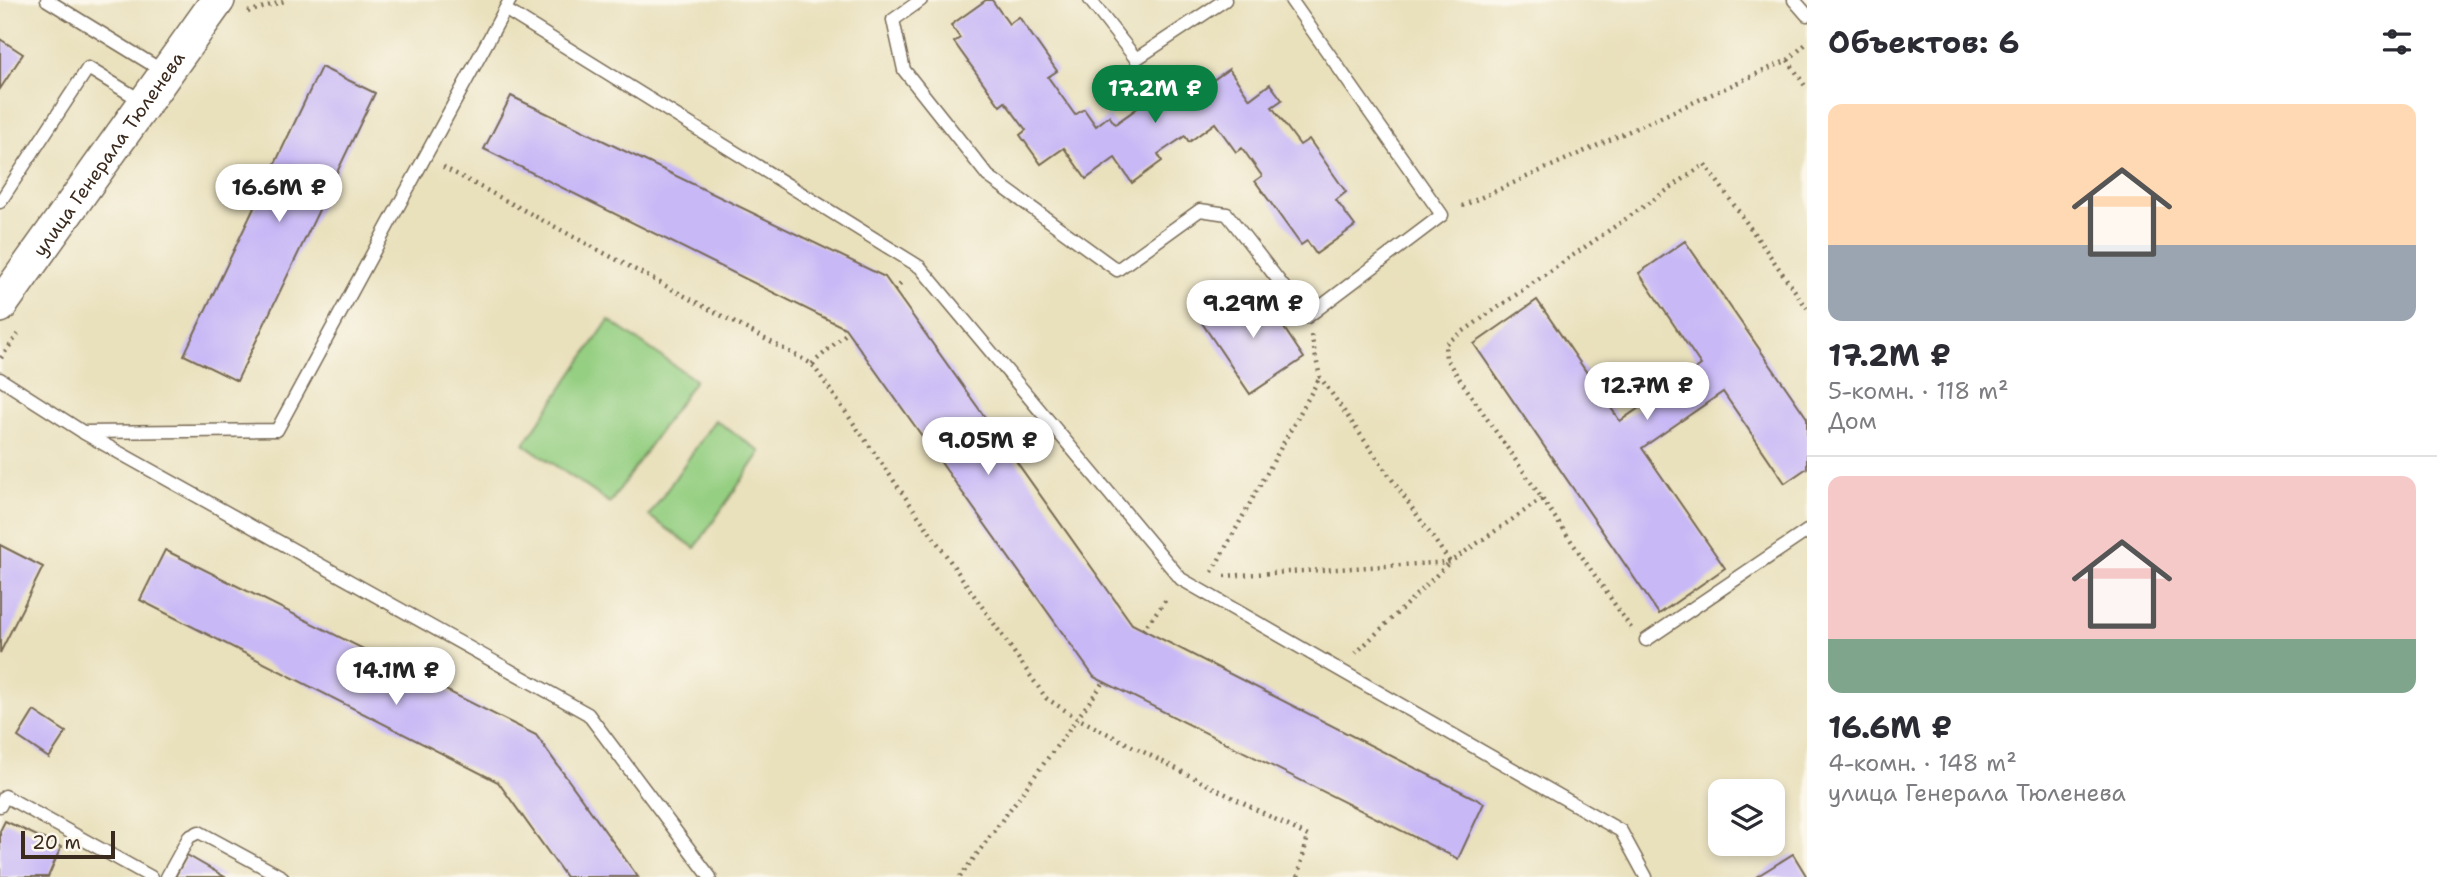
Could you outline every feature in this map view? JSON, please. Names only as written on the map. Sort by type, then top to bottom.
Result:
[{"type":"street","name":"улица Генерала Тюленева","points":[[0,306],[218,0]]},
{"type":"lane","points":[[47,0],[166,73]]},
{"type":"lane","points":[[921,0],[893,20],[904,70],[988,176],[1117,270],[1200,210],[1227,214],[1307,317],[1442,215],[1291,0]]},
{"type":"lane","points":[[1090,0],[1136,60],[1225,0]]},
{"type":"lane","points":[[1794,0],[1807,15]]},
{"type":"lane","points":[[83,432],[277,430],[508,5],[920,267],[1181,579],[1621,831],[1646,877]]},
{"type":"lane","points":[[0,202],[88,68],[145,103]]},
{"type":"lane","points":[[0,379],[83,432],[587,714],[710,877]]},
{"type":"lane","points":[[1646,640],[1807,531]]},
{"type":"lane","points":[[0,806],[5,796],[151,877]]},
{"type":"lane","points":[[167,877],[189,836],[199,832],[282,877]]},
{"type":"path","points":[[1442,215],[1788,60],[1807,43]]},
{"type":"path","points":[[1788,60],[1807,89]]},
{"type":"path","points":[[425,158],[812,364],[1046,698],[1077,718],[1308,836],[1298,877]]},
{"type":"path","points":[[1646,640],[1636,635],[1446,359],[1444,351],[1451,338],[1705,164],[1807,308]]},
{"type":"path","points":[[1307,317],[1320,377],[1450,562]]},
{"type":"path","points":[[812,364],[848,332]]},
{"type":"path","points":[[1320,377],[1209,577],[1450,562]]},
{"type":"path","points":[[1339,670],[1450,562],[1542,499]]},
{"type":"path","points":[[1143,630],[1181,579]]},
{"type":"path","points":[[960,877],[1104,682]]},
{"type":"green space","points":[[609,320],[695,380],[610,503],[524,444]]},
{"type":"green space","points":[[715,420],[761,452],[695,548],[649,516]]},
{"type":"building","points":[[986,0],[992,0],[1009,24],[1019,17],[1057,71],[1048,77],[1075,115],[1084,109],[1096,126],[1109,116],[1115,124],[1167,87],[1161,79],[1178,67],[1196,92],[1229,69],[1250,99],[1270,84],[1282,100],[1272,107],[1300,145],[1309,139],[1346,192],[1336,200],[1355,226],[1316,254],[1307,241],[1301,245],[1255,181],[1262,176],[1242,148],[1236,152],[1215,123],[1189,142],[1185,136],[1158,154],[1162,161],[1132,183],[1115,158],[1086,179],[1064,148],[1041,164],[1020,135],[1026,130],[1005,102],[1000,106],[954,42],[960,38],[951,25]]},
{"type":"building","points":[[0,39],[23,54],[0,89]]},
{"type":"building","points":[[321,67],[375,93],[237,381],[184,355]]},
{"type":"building","points":[[511,96],[885,277],[1132,624],[1484,803],[1458,859],[1094,677],[845,328],[484,149]]},
{"type":"building","points":[[1685,241],[1807,418],[1807,468],[1785,483],[1723,392],[1642,448],[1725,568],[1659,614],[1474,344],[1537,300],[1620,421],[1701,365],[1639,273]]},
{"type":"building","points":[[1256,286],[1304,358],[1250,394],[1202,323]]},
{"type":"building","points":[[0,545],[43,567],[0,653]]},
{"type":"building","points":[[165,550],[536,735],[638,877],[566,877],[498,782],[140,600]]},
{"type":"building","points":[[34,711],[66,732],[49,758],[18,737]]},
{"type":"building","points":[[5,821],[61,847],[48,877],[0,877],[0,831]]},
{"type":"building","points":[[1793,854],[1807,877],[1756,877]]},
{"type":"building","points":[[187,855],[225,877],[175,877]]}]
